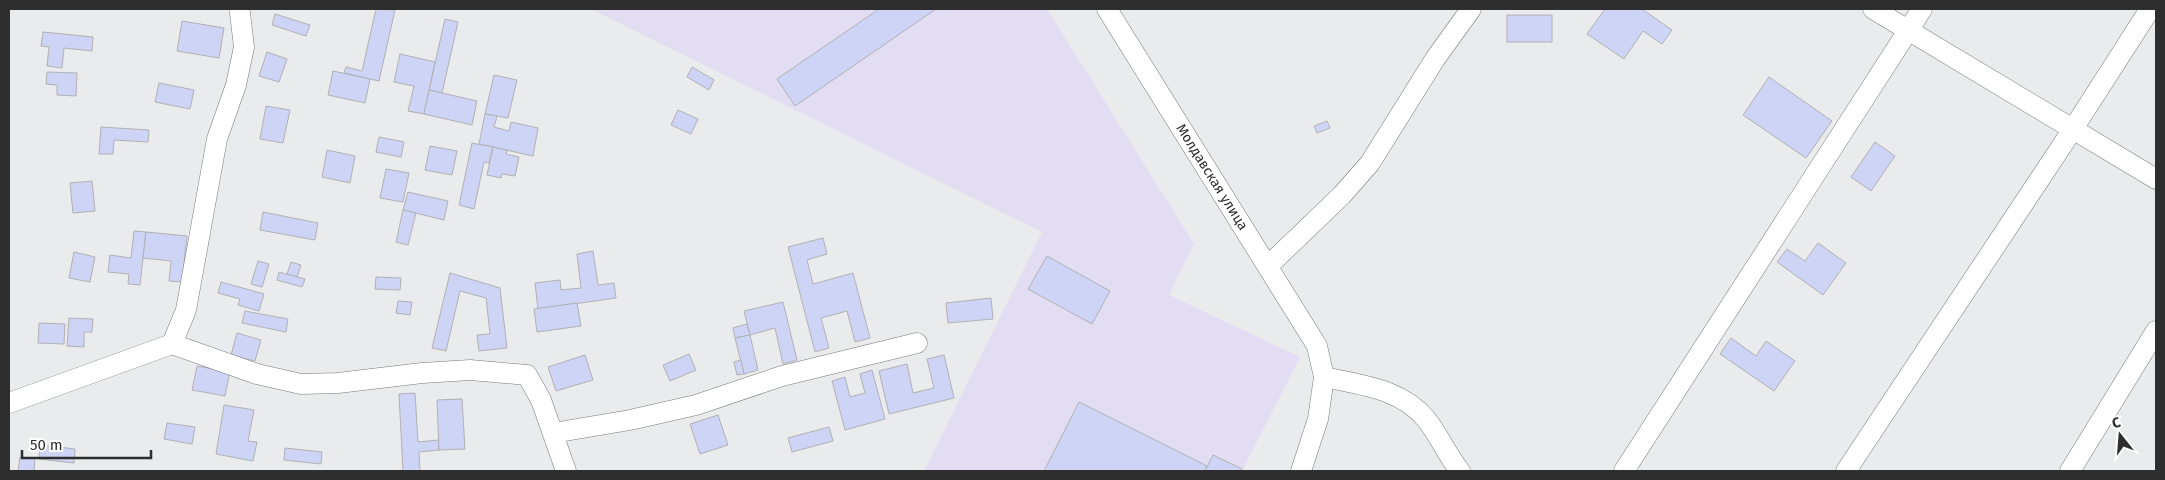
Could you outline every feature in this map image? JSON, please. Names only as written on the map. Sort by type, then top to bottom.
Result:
[{"type":"street","name":"Молдавская улица","points":[[1107,9],[1317,346],[1324,377]]},
{"type":"street","points":[[1268,266],[1342,194],[1370,163],[1435,59],[1472,9]]},
{"type":"street","points":[[1872,9],[2156,179]]},
{"type":"street","points":[[1624,471],[1922,9]]},
{"type":"street","points":[[1846,471],[2073,129],[2150,9]]},
{"type":"street","points":[[172,344],[186,310],[217,139],[236,84],[244,47],[240,13]]},
{"type":"street","points":[[2070,471],[2156,331]]},
{"type":"street","points":[[9,403],[172,344],[257,374],[301,384],[338,383],[422,373],[470,370],[527,375],[541,400],[566,471]]},
{"type":"street","points":[[553,432],[630,420],[696,405],[782,376],[917,344]]},
{"type":"street","points":[[1301,471],[1318,419],[1324,377],[1381,389],[1402,398],[1426,419],[1460,471]]},
{"type":"shaded area","points":[[591,9],[1047,9],[1194,244],[1169,295],[1300,357],[1242,471],[924,471],[1042,232]]},
{"type":"building","points":[[376,9],[395,10],[379,81],[344,73],[346,67],[362,71]]},
{"type":"building","points":[[879,9],[936,9],[795,106],[777,79]]},
{"type":"building","points":[[1605,9],[1642,9],[1672,30],[1662,44],[1643,31],[1624,59],[1587,34]]},
{"type":"building","points":[[275,14],[310,25],[306,36],[272,25]]},
{"type":"building","points":[[1507,15],[1552,15],[1552,42],[1507,42]]},
{"type":"building","points":[[445,19],[458,22],[442,93],[429,90]]},
{"type":"building","points":[[182,21],[224,28],[219,58],[177,51]]},
{"type":"building","points":[[43,32],[93,37],[92,51],[64,48],[62,68],[47,66],[49,47],[41,46]]},
{"type":"building","points":[[267,52],[287,59],[279,82],[259,76]]},
{"type":"building","points":[[400,54],[435,62],[424,114],[408,111],[414,86],[394,82]]},
{"type":"building","points":[[692,67],[714,80],[709,90],[687,77]]},
{"type":"building","points":[[333,71],[370,79],[365,103],[328,95]]},
{"type":"building","points":[[47,72],[77,73],[76,96],[57,95],[57,85],[46,84]]},
{"type":"building","points":[[494,75],[517,80],[508,118],[485,114]]},
{"type":"building","points":[[1769,77],[1832,121],[1806,158],[1743,115]]},
{"type":"building","points":[[159,83],[194,90],[190,109],[155,102]]},
{"type":"building","points":[[429,90],[477,101],[472,125],[424,114]]},
{"type":"building","points":[[266,106],[290,110],[283,143],[260,139]]},
{"type":"building","points":[[678,110],[698,119],[691,134],[671,125]]},
{"type":"building","points":[[485,114],[497,116],[494,127],[509,131],[511,122],[538,128],[533,156],[479,144]]},
{"type":"building","points":[[1327,121],[1330,128],[1317,133],[1314,126]]},
{"type":"building","points":[[101,127],[149,130],[148,142],[114,140],[113,154],[99,154]]},
{"type":"building","points":[[379,137],[404,142],[401,157],[376,152]]},
{"type":"building","points":[[1875,142],[1895,156],[1871,191],[1851,177]]},
{"type":"building","points":[[472,143],[493,147],[489,163],[484,162],[474,209],[459,205]]},
{"type":"building","points":[[430,146],[457,151],[452,175],[425,170]]},
{"type":"building","points":[[493,147],[507,150],[506,154],[519,157],[515,176],[502,174],[501,178],[487,175]]},
{"type":"building","points":[[327,150],[355,156],[350,183],[322,177]]},
{"type":"building","points":[[386,169],[409,173],[403,202],[380,198]]},
{"type":"building","points":[[92,181],[95,211],[73,213],[70,183]]},
{"type":"building","points":[[408,192],[448,201],[444,220],[403,210]]},
{"type":"building","points":[[403,210],[416,213],[408,245],[396,242]]},
{"type":"building","points":[[263,212],[318,223],[315,240],[260,230]]},
{"type":"building","points":[[134,231],[146,232],[140,285],[128,284],[129,274],[108,272],[110,255],[131,258]]},
{"type":"building","points":[[146,232],[187,236],[182,282],[169,281],[171,261],[143,258]]},
{"type":"building","points":[[823,238],[827,254],[807,260],[813,284],[853,273],[870,338],[855,342],[847,311],[821,318],[829,348],[815,352],[788,247]]},
{"type":"building","points":[[1818,243],[1846,263],[1823,295],[1777,262],[1787,249],[1805,261]]},
{"type":"building","points":[[593,251],[598,285],[614,283],[616,298],[538,309],[535,283],[560,280],[561,290],[581,288],[577,254]]},
{"type":"building","points":[[74,252],[95,257],[90,282],[69,278]]},
{"type":"building","points":[[1047,256],[1110,291],[1092,324],[1028,289]]},
{"type":"building","points":[[258,261],[269,264],[262,287],[251,284]]},
{"type":"building","points":[[291,262],[301,265],[297,277],[287,274]]},
{"type":"building","points":[[279,272],[305,279],[302,287],[277,280]]},
{"type":"building","points":[[450,273],[500,288],[507,348],[479,351],[477,335],[490,334],[486,298],[460,291],[446,351],[432,348]]},
{"type":"building","points":[[376,277],[401,278],[400,290],[375,289]]},
{"type":"building","points":[[221,282],[264,294],[259,311],[238,305],[240,299],[218,293]]},
{"type":"building","points":[[991,298],[993,319],[948,323],[946,303]]},
{"type":"building","points":[[398,301],[412,302],[410,315],[396,313]]},
{"type":"building","points":[[783,302],[797,360],[783,364],[775,328],[750,335],[744,311]]},
{"type":"building","points":[[577,303],[581,326],[537,332],[534,309]]},
{"type":"building","points":[[245,311],[288,319],[286,332],[242,323]]},
{"type":"building","points":[[69,318],[93,319],[92,332],[84,332],[84,347],[67,346]]},
{"type":"building","points":[[39,323],[65,324],[64,344],[38,343]]},
{"type":"building","points":[[747,324],[750,335],[735,338],[733,328]]},
{"type":"building","points":[[237,333],[261,340],[255,361],[231,355]]},
{"type":"building","points":[[750,335],[758,370],[744,374],[735,338]]},
{"type":"building","points":[[1731,338],[1756,356],[1766,341],[1795,361],[1774,391],[1720,354]]},
{"type":"building","points":[[689,354],[696,370],[670,381],[663,365]]},
{"type":"building","points":[[585,355],[593,380],[556,391],[548,367]]},
{"type":"building","points":[[944,355],[954,398],[889,414],[879,371],[907,364],[913,393],[934,388],[927,359]]},
{"type":"building","points":[[741,360],[744,374],[737,375],[734,362]]},
{"type":"building","points":[[197,366],[230,372],[225,396],[192,390]]},
{"type":"building","points":[[872,370],[885,419],[845,430],[832,381],[845,377],[850,397],[865,393],[860,374]]},
{"type":"building","points":[[415,393],[418,442],[439,440],[439,450],[419,452],[420,471],[403,471],[399,394]]},
{"type":"building","points":[[462,399],[465,449],[439,450],[437,400]]},
{"type":"building","points":[[1079,402],[1207,466],[1205,471],[1044,471]]},
{"type":"building","points":[[224,405],[254,410],[248,441],[257,442],[253,461],[216,454]]},
{"type":"building","points":[[718,415],[728,445],[700,454],[690,424]]},
{"type":"building","points":[[167,423],[195,427],[192,444],[164,439]]},
{"type":"building","points":[[829,427],[833,441],[792,452],[788,438]]},
{"type":"building","points":[[40,445],[75,449],[74,463],[39,459]]},
{"type":"building","points":[[285,448],[322,452],[321,464],[284,460]]},
{"type":"building","points":[[1213,455],[1242,469],[1242,471],[1205,471]]},
{"type":"building","points":[[20,457],[35,458],[34,471],[18,471]]}]
